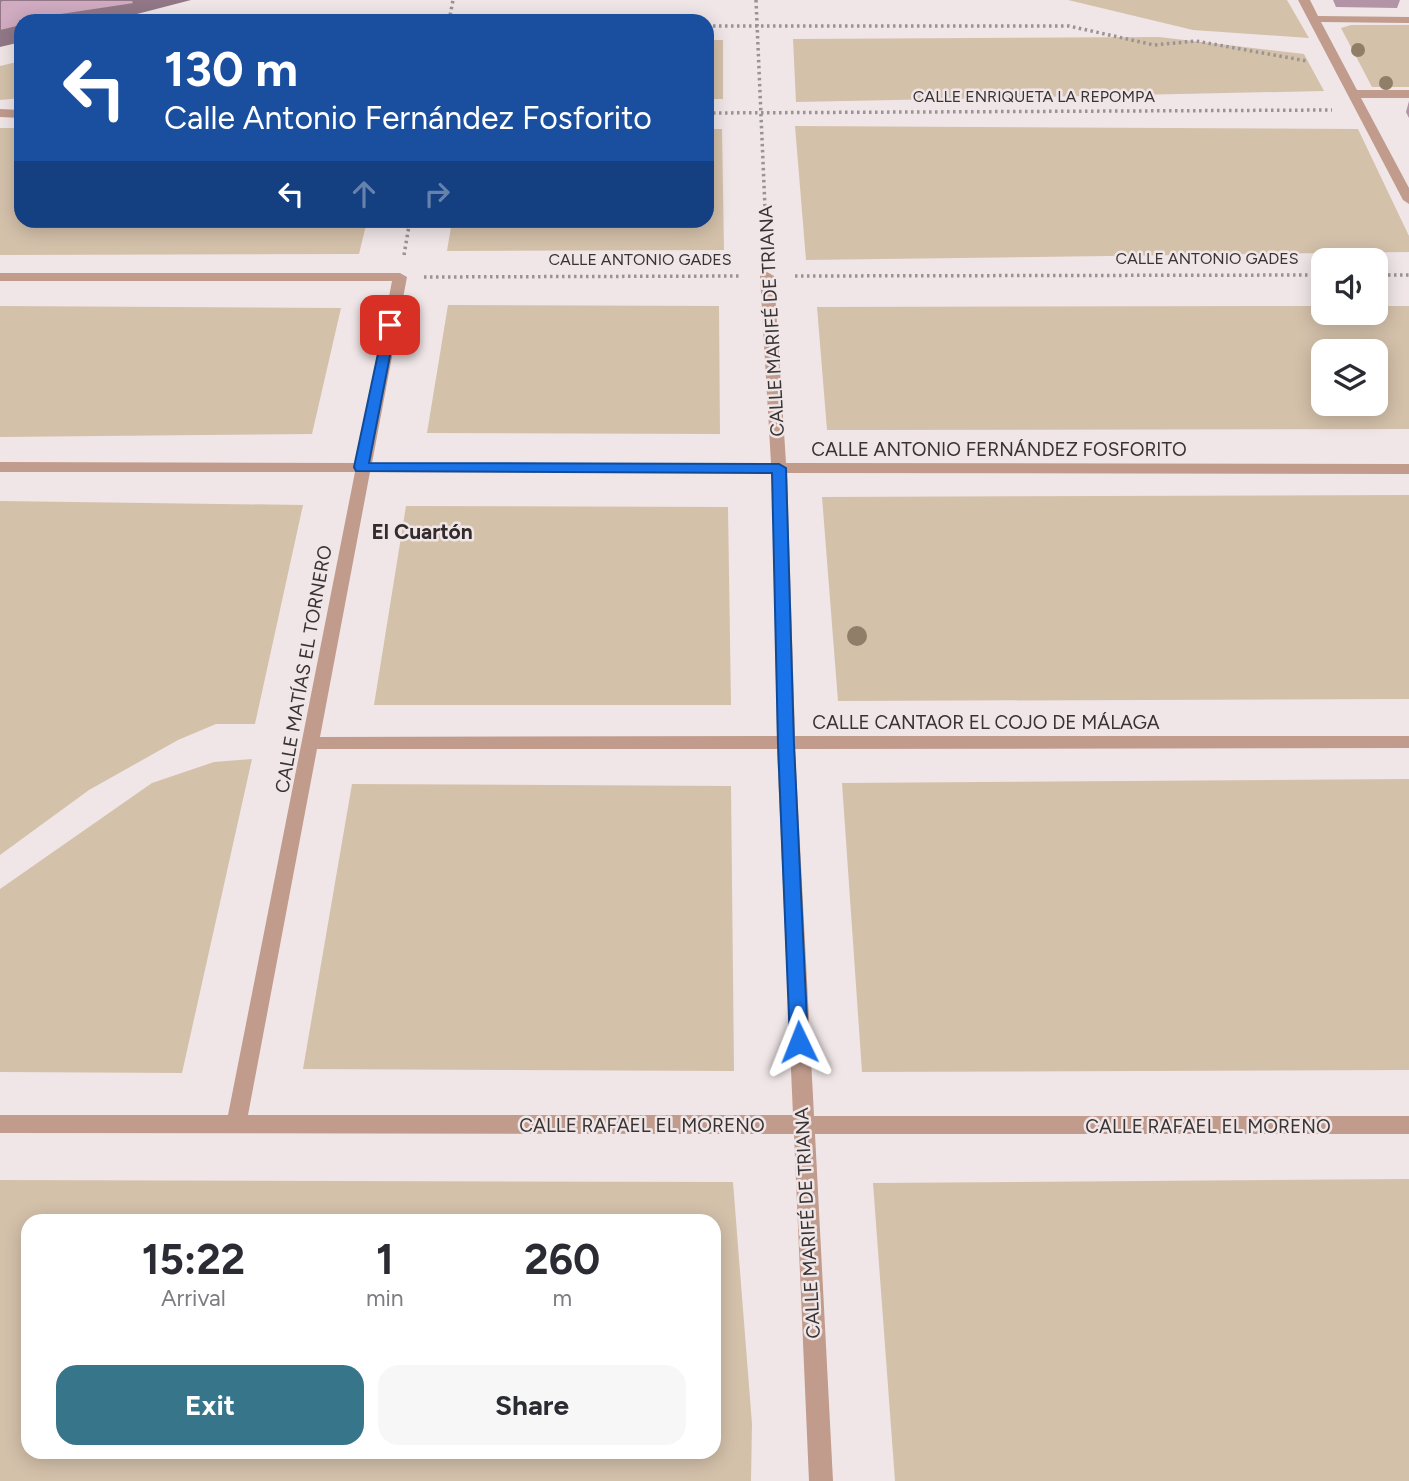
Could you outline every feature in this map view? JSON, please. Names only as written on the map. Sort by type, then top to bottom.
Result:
[{"type":"street","points":[[1304,0],[1361,110],[1403,176],[1409,200]]},
{"type":"street","points":[[1315,19],[1409,20]]},
{"type":"street","points":[[1354,94],[1409,94]]},
{"type":"street","name":"CALLE MARIFÉ DE TRIANA","points":[[767,276],[779,468],[786,744],[802,1126],[821,1481]]},
{"type":"street","points":[[0,277],[400,277]]},
{"type":"street","name":"CALLE MATÍAS EL TORNERO","points":[[236,1125],[311,743],[361,467],[400,277]]},
{"type":"street","name":"CALLE ANTONIO FERNÁNDEZ FOSFORITO","points":[[0,467],[1409,469]]},
{"type":"street","name":"CALLE CANTAOR EL COJO DE MÁLAGA","points":[[311,743],[1409,742]]},
{"type":"street","name":"CALLE RAFAEL EL MORENO","points":[[0,1124],[1409,1125]]},
{"type":"path","name":"CALLE MARIFÉ DE TRIANA","points":[[756,0],[767,276]]},
{"type":"path","points":[[714,26],[1069,26],[1154,45],[1196,41],[1286,58],[1339,64]]},
{"type":"path","name":"CALLE ENRIQUETA LA REPOMPA","points":[[714,113],[1361,110]]},
{"type":"path","points":[[400,277],[409,228]]},
{"type":"path","name":"CALLE ANTONIO GADES","points":[[400,277],[1311,275]]},
{"type":"path","points":[[1388,275],[1409,275]]},
{"type":"shaded area","points":[[1068,0],[1287,0],[1309,38],[1193,30]]},
{"type":"shaded area","points":[[1351,25],[1409,25],[1409,87],[1372,87],[1341,28]]},
{"type":"shaded area","points":[[1159,37],[1304,54],[1324,91],[796,102],[793,39]]},
{"type":"shaded area","points":[[714,40],[723,40],[723,99],[714,99]]},
{"type":"shaded area","points":[[14,63],[14,99],[0,100],[0,66]]},
{"type":"shaded area","points":[[795,126],[1358,129],[1409,236],[1409,252],[1388,252],[1388,248],[1311,248],[1311,253],[806,260]]},
{"type":"shaded area","points":[[0,128],[14,128],[14,228],[365,228],[359,254],[0,255]]},
{"type":"shaded area","points":[[714,129],[722,129],[724,250],[447,251],[451,228],[714,228]]},
{"type":"shaded area","points":[[448,305],[719,306],[720,434],[427,433]]},
{"type":"shaded area","points":[[0,306],[341,308],[312,434],[0,437]]},
{"type":"shaded area","points":[[1311,306],[1311,325],[1388,325],[1388,306],[1409,306],[1409,429],[827,430],[817,307]]},
{"type":"shaded area","points":[[1409,495],[1409,699],[838,701],[822,497]]},
{"type":"shaded area","points":[[0,501],[303,505],[255,724],[216,724],[178,740],[89,790],[0,855]]},
{"type":"shaded area","points":[[406,506],[728,507],[731,705],[374,705]]},
{"type":"shaded area","points":[[252,759],[182,1073],[0,1072],[0,889],[152,783],[214,762]]},
{"type":"shaded area","points":[[1409,779],[1409,1070],[862,1072],[842,783]]},
{"type":"shaded area","points":[[352,784],[731,786],[734,1071],[303,1069]]},
{"type":"shaded area","points":[[1409,1179],[1409,1481],[895,1481],[873,1183]]},
{"type":"shaded area","points":[[0,1180],[733,1182],[752,1424],[751,1481],[0,1481]]},
{"type":"building","points":[[133,0],[134,4],[67,14],[14,14],[14,28],[0,31],[0,1]]},
{"type":"district","name":"El Cuartón","points":[[422,532]]},
{"type":"route","points":[[390,325],[361,467],[779,468],[787,683],[786,744],[791,810],[799,1042]]}]
